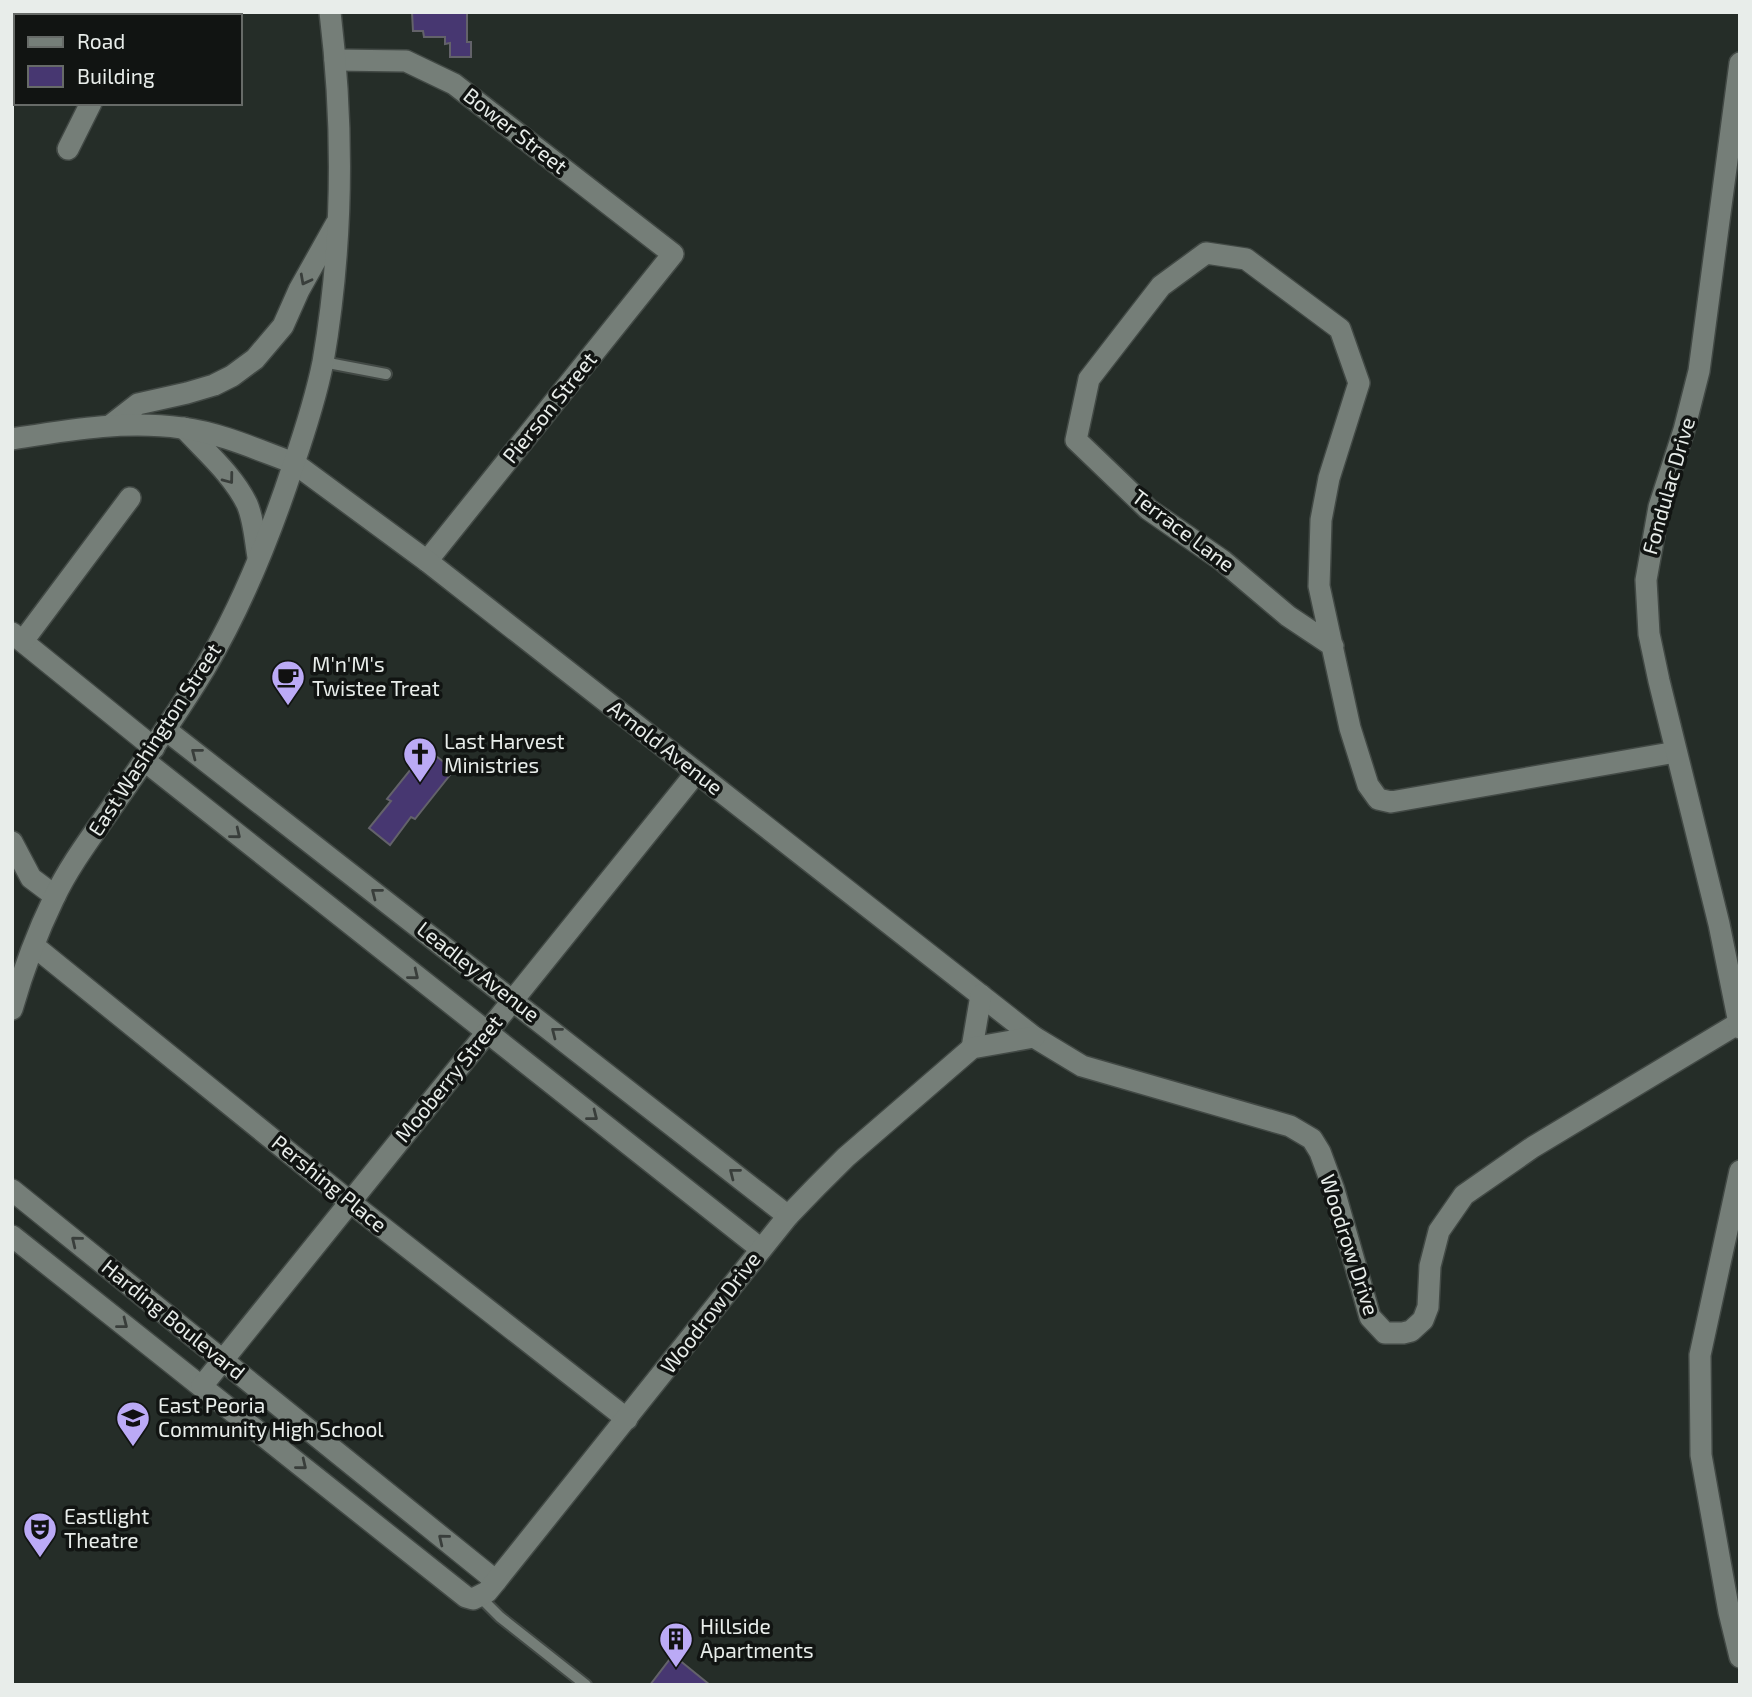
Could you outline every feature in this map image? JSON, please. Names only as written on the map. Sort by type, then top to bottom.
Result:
[{"type":"street","name":"East Washington Street","points":[[12,1009],[55,896],[89,840],[166,730],[223,635],[258,563],[307,428],[323,362],[338,220],[340,127],[330,12]]},
{"type":"street","name":"Bower Street","points":[[335,60],[407,61],[453,84],[673,254]]},
{"type":"street","name":"Fondulac Drive","points":[[1739,1026],[1720,924],[1649,634],[1646,600],[1647,562],[1659,507],[1684,430],[1699,371],[1740,63]]},
{"type":"street","points":[[68,149],[90,105]]},
{"type":"street","points":[[111,425],[138,404],[214,385],[255,359],[283,326],[299,290],[338,220]]},
{"type":"street","name":"Terrace Lane","points":[[1333,646],[1288,616],[1223,561],[1148,509],[1076,440],[1088,379],[1161,286],[1206,253],[1246,259],[1340,329],[1359,383],[1329,478],[1321,520],[1319,586],[1333,646],[1350,728],[1368,785],[1374,795],[1385,801],[1676,752]]},
{"type":"street","name":"Pierson Street","points":[[427,561],[673,254]]},
{"type":"street","name":"Arnold Avenue","points":[[12,439],[111,425],[184,428],[241,443],[294,463],[427,561],[1034,1037]]},
{"type":"street","points":[[184,428],[230,478],[247,504],[253,523],[258,563]]},
{"type":"street","points":[[18,637],[130,498]]},
{"type":"street","name":"Leadley Avenue","points":[[18,637],[149,754],[486,1033],[761,1249]]},
{"type":"street","name":"Leadley Avenue","points":[[166,730],[788,1216]]},
{"type":"street","name":"Mooberry Street","points":[[202,1386],[696,773]]},
{"type":"street","points":[[12,842],[31,878],[55,896]]},
{"type":"street","name":"Pershing Place","points":[[34,946],[351,1202],[627,1419]]},
{"type":"street","points":[[981,995],[972,1048],[1034,1037]]},
{"type":"street","name":"Woodrow Drive","points":[[1034,1037],[1082,1066],[1290,1126],[1305,1133],[1320,1152],[1334,1190],[1370,1317],[1380,1330],[1390,1335],[1411,1331],[1423,1320],[1430,1293],[1430,1266],[1439,1231],[1464,1195],[1533,1147],[1739,1026]]},
{"type":"street","name":"Woodrow Drive","points":[[477,1598],[496,1581],[788,1216],[846,1157],[972,1048]]},
{"type":"street","points":[[1740,1171],[1700,1355],[1701,1455],[1729,1612],[1740,1657]]},
{"type":"street","name":"Harding Boulevard","points":[[12,1190],[496,1581]]},
{"type":"street","name":"Harding Boulevard","points":[[12,1236],[457,1589],[477,1598]]},
{"type":"lane","points":[[323,362],[386,374]]},
{"type":"lane","points":[[477,1598],[586,1685]]},
{"type":"building","points":[[412,12],[467,12],[467,42],[471,42],[471,57],[450,57],[450,43],[445,44],[445,37],[424,37],[423,31],[413,31]]},
{"type":"building","name":"Last Harvest Ministries","points":[[427,749],[454,770],[415,819],[411,817],[390,845],[369,828],[391,801],[387,799]]},
{"type":"building","name":"Hillside Apartments","points":[[673,1655],[710,1685],[650,1685]]},
{"type":"place","name":"M'n'M's Twistee Treat","points":[[288,707]]},
{"type":"place","name":"Last Harvest Ministries","points":[[420,784]]},
{"type":"place","name":"East Peoria Community High School","points":[[133,1448]]},
{"type":"place","name":"Eastlight Theatre","points":[[40,1559]]},
{"type":"place","name":"Hillside Apartments","points":[[676,1669]]}]
